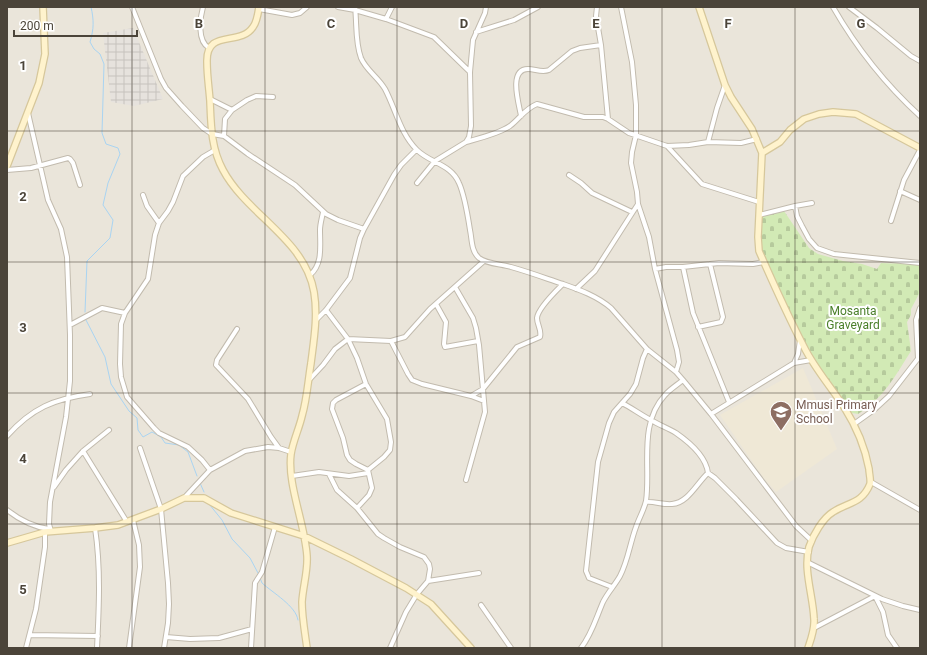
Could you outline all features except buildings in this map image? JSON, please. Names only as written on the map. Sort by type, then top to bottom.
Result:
[{"type":"street","points":[[7,166],[39,83],[45,58],[43,7]]},
{"type":"street","points":[[132,7],[154,63],[166,88],[198,124],[212,134],[224,136],[253,158],[295,185],[323,212],[338,220],[364,229]]},
{"type":"street","points":[[203,7],[200,15],[200,26],[203,43],[209,48]]},
{"type":"street","points":[[307,7],[300,13],[292,15],[259,8],[255,25],[247,34],[218,41],[211,45],[209,48],[207,62],[212,134],[215,150],[223,170],[231,182],[252,206],[293,248],[310,275],[314,291],[316,320],[308,380],[302,417],[291,452],[292,476],[304,536],[308,568],[302,602],[304,627],[308,648]]},
{"type":"street","points":[[338,7],[355,9],[434,37],[470,72]]},
{"type":"street","points":[[386,20],[392,7]]},
{"type":"street","points":[[466,142],[471,126],[470,72],[473,40],[485,13],[486,7]]},
{"type":"street","points":[[476,32],[514,20],[538,7]]},
{"type":"street","points":[[597,7],[596,16],[601,45],[608,119]]},
{"type":"street","points":[[621,7],[632,62],[637,118],[636,135],[631,163],[638,204],[649,237],[655,269],[678,350],[679,362],[676,372]]},
{"type":"street","points":[[699,7],[730,97],[757,139],[762,153],[759,251],[800,340],[811,360],[854,424],[865,453],[871,482],[860,498],[829,514],[812,541],[807,562],[815,620],[808,648]]},
{"type":"street","points":[[833,7],[849,33],[872,64],[898,94],[920,116]]},
{"type":"street","points":[[849,7],[911,56],[920,61]]},
{"type":"street","points":[[355,9],[357,42],[361,58],[371,74],[384,89],[402,129],[416,150],[453,174],[459,183],[473,247],[476,254],[484,261],[531,273],[576,289],[604,302],[647,349],[676,372],[683,380],[711,414],[796,526],[812,541]]},
{"type":"street","points":[[521,116],[516,85],[517,74],[520,71],[526,69],[545,71],[550,70],[572,51],[580,48],[601,45]]},
{"type":"street","points":[[708,142],[725,85]]},
{"type":"street","points":[[224,136],[225,119],[232,110],[253,97],[273,97]]},
{"type":"street","points":[[210,99],[232,110]]},
{"type":"street","points":[[417,183],[435,162],[466,142],[510,126],[532,106],[537,104],[584,117],[603,117],[628,133],[667,146],[708,142],[741,143],[757,139]]},
{"type":"street","points":[[762,153],[780,142],[790,130],[804,119],[819,114],[833,112],[856,114],[920,149],[905,176],[891,221]]},
{"type":"street","points":[[26,648],[36,609],[53,489],[69,397],[70,381],[70,325],[65,248],[61,229],[48,200],[27,113]]},
{"type":"street","points":[[667,146],[702,184],[760,202]]},
{"type":"street","points":[[210,470],[188,447],[163,435],[154,428],[127,397],[121,377],[120,364],[121,324],[125,313],[148,279],[155,235],[159,223],[173,202],[183,176],[203,156],[215,150]]},
{"type":"street","points":[[316,320],[326,310],[350,278],[355,263],[360,238],[364,229],[394,175],[401,165],[416,150]]},
{"type":"street","points":[[7,170],[40,165],[65,158],[70,159],[74,163],[80,185]]},
{"type":"street","points":[[569,175],[582,182],[592,193],[632,212]]},
{"type":"street","points":[[900,191],[920,200]]},
{"type":"street","points":[[143,195],[147,206],[159,223]]},
{"type":"street","points":[[759,215],[812,203]]},
{"type":"street","points":[[576,289],[595,271],[638,204]]},
{"type":"street","points":[[795,206],[797,216],[802,226],[809,239],[817,248],[834,254],[920,263]]},
{"type":"street","points":[[310,275],[314,271],[319,260],[321,247],[320,230],[323,212]]},
{"type":"street","points":[[308,380],[323,365],[335,349],[348,339],[391,341],[403,339],[430,309],[484,261]]},
{"type":"street","points":[[655,269],[710,264],[752,264],[764,262]]},
{"type":"street","points":[[698,327],[721,322],[723,317],[710,264]]},
{"type":"street","points":[[684,267],[690,301],[698,327],[729,402]]},
{"type":"street","points":[[471,396],[483,389],[517,347],[540,337],[541,333],[537,316],[546,303],[563,284]]},
{"type":"street","points":[[455,288],[473,318],[478,341],[485,412],[466,480]]},
{"type":"street","points":[[436,304],[446,322],[445,347],[478,341]]},
{"type":"street","points":[[70,325],[102,308],[125,313]]},
{"type":"street","points":[[854,424],[890,396],[919,357],[916,320],[920,308]]},
{"type":"street","points":[[292,476],[319,472],[349,476],[368,472],[388,454],[390,450],[391,442],[387,419],[366,384],[348,339],[326,310]]},
{"type":"street","points":[[237,329],[217,360],[216,365],[248,399],[279,448]]},
{"type":"street","points":[[794,363],[798,354],[800,340]]},
{"type":"street","points":[[391,341],[412,380],[484,401]]},
{"type":"street","points":[[612,587],[589,578],[586,571],[598,462],[614,412],[630,394],[636,384],[647,349]]},
{"type":"street","points":[[711,414],[794,363],[811,360]]},
{"type":"street","points":[[581,648],[595,626],[604,601],[620,576],[636,525],[646,502],[647,444],[651,420],[664,395],[683,380]]},
{"type":"street","points":[[357,508],[371,490],[368,472],[350,460],[347,455],[343,438],[332,409],[336,400],[366,384]]},
{"type":"street","points":[[7,436],[29,414],[44,406],[69,397],[90,394]]},
{"type":"street","points":[[622,402],[651,420],[675,432],[684,439],[702,458],[706,464],[708,473],[731,494],[777,543],[786,548],[809,552]]},
{"type":"street","points":[[53,489],[66,470],[83,451],[109,430]]},
{"type":"street","points":[[184,498],[210,470],[246,451],[263,447],[279,448],[291,452]]},
{"type":"street","points":[[140,448],[161,508],[169,604],[164,648]]},
{"type":"street","points":[[83,451],[130,521],[139,545],[140,567],[129,648]]},
{"type":"street","points":[[646,502],[654,501],[670,504],[678,503],[684,499],[708,473]]},
{"type":"street","points":[[330,474],[337,490],[357,508],[378,534],[400,547],[424,557],[429,564],[430,569],[428,581],[417,594],[406,612],[390,648]]},
{"type":"street","points":[[871,482],[920,510]]},
{"type":"street","points":[[7,543],[48,531],[96,528],[130,521],[184,498],[204,498],[231,514],[304,536],[351,558],[417,594],[431,604],[472,648]]},
{"type":"street","points":[[7,510],[19,519],[35,527],[48,531]]},
{"type":"street","points":[[251,648],[255,583],[262,572],[275,527]]},
{"type":"street","points":[[96,528],[99,560],[97,648]]},
{"type":"street","points":[[807,562],[875,596],[903,606],[920,610]]},
{"type":"street","points":[[428,581],[479,572]]},
{"type":"street","points":[[814,628],[875,596]]},
{"type":"street","points":[[875,596],[883,612],[888,635],[897,648]]},
{"type":"street","points":[[481,605],[511,648]]},
{"type":"street","points":[[166,637],[190,639],[219,638],[252,629]]},
{"type":"street","points":[[30,635],[98,636]]},
{"type":"shaded area","points":[[7,7],[920,7],[920,648],[7,648]]},
{"type":"shaded area","points":[[133,28],[163,99],[134,106],[111,102],[103,33]]},
{"type":"shaded area","name":"Mmusi Primary School","points":[[803,368],[837,449],[776,492],[763,477],[720,415]]},
{"type":"green space","name":"Mosanta Graveyard","points":[[784,211],[809,248],[818,254],[877,269],[881,263],[913,262],[920,264],[920,292],[911,309],[911,315],[907,322],[911,351],[882,394],[858,414],[847,412],[807,349],[761,253],[761,217]]},
{"type":"waterway","points":[[85,312],[87,261],[110,238],[113,220],[103,205],[108,183],[120,154],[118,148],[106,144],[102,133],[104,64],[100,54],[94,49],[90,42],[93,24],[91,7]]},
{"type":"waterway","points":[[86,320],[105,357],[111,384],[129,411],[137,418],[138,430],[143,437],[152,432],[161,437],[165,443],[179,445],[188,452],[197,476]]},
{"type":"waterway","points":[[200,483],[204,492]]},
{"type":"waterway","points":[[209,504],[222,520],[232,539],[250,558],[258,573]]},
{"type":"waterway","points":[[260,578],[262,583],[289,605],[298,620]]},
{"type":"place","name":"Mmusi Primary School","points":[[781,432]]}]
